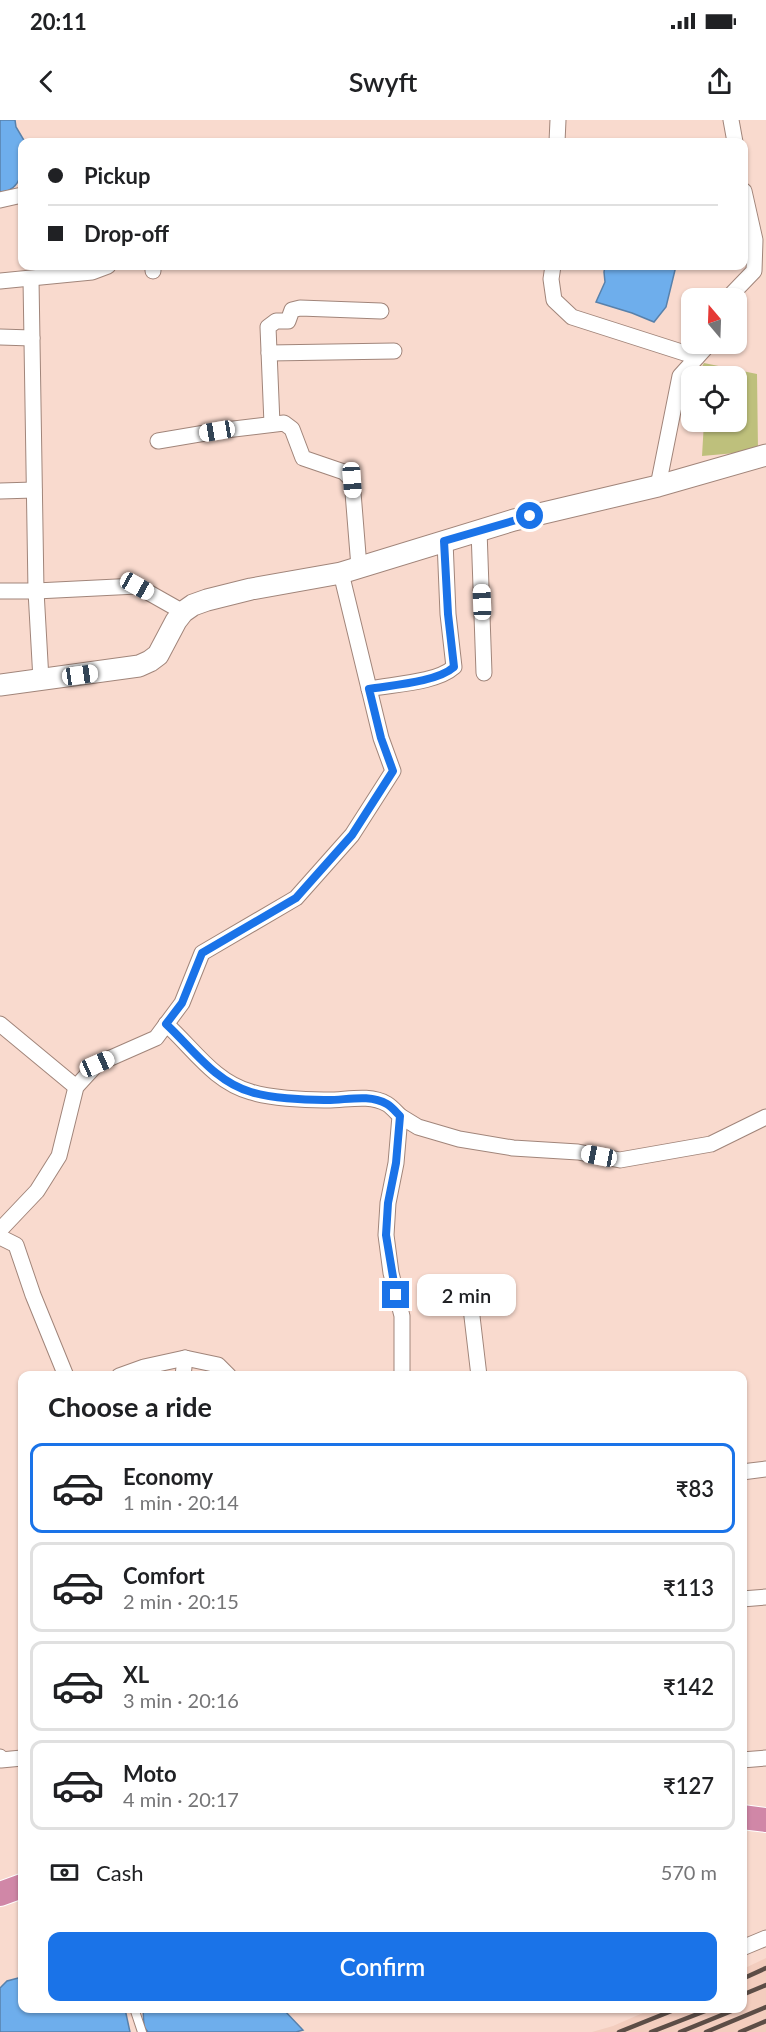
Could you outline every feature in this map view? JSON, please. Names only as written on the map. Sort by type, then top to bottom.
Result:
[{"type":"highway","points":[[747,1818],[766,1820]]},
{"type":"highway","points":[[0,1877],[18,1871]]},
{"type":"highway","points":[[0,1894],[18,1887]]},
{"type":"main road","points":[[0,685],[139,666],[158,655],[176,621],[193,605],[251,589],[350,570],[514,520],[658,486],[766,454]]},
{"type":"street","points":[[557,138],[558,120]]},
{"type":"street","points":[[731,120],[734,138]]},
{"type":"street","points":[[0,200],[18,196]]},
{"type":"street","points":[[738,288],[754,271],[754,240],[748,211]]},
{"type":"street","points":[[0,281],[97,270]]},
{"type":"street","points":[[552,270],[551,279],[554,300],[572,317],[697,357]]},
{"type":"street","points":[[32,279],[36,591],[41,680]]},
{"type":"street","points":[[272,424],[268,327],[276,321],[288,321],[292,310],[300,308],[381,311]]},
{"type":"street","points":[[0,337],[32,338]]},
{"type":"street","points":[[269,353],[394,351]]},
{"type":"street","points":[[658,486],[680,376],[700,354]]},
{"type":"street","points":[[0,1230],[37,1191],[59,1156],[76,1087],[97,1064],[156,1038],[182,1003],[202,953],[296,898],[352,835],[393,771],[381,738],[369,689],[350,570],[352,480],[344,472],[303,458],[292,429],[284,423],[158,441]]},
{"type":"street","points":[[0,491],[34,490]]},
{"type":"street","points":[[479,530],[484,673]]},
{"type":"street","points":[[369,689],[446,674],[454,667],[444,541]]},
{"type":"street","points":[[0,591],[137,586],[183,612]]},
{"type":"street","points":[[0,1024],[76,1087]]},
{"type":"street","points":[[166,1024],[187,1043],[203,1063],[221,1077],[250,1092],[325,1100],[367,1098],[386,1103],[400,1116],[418,1127],[459,1138],[513,1148],[578,1152],[620,1160],[711,1144],[766,1117]]},
{"type":"street","points":[[400,1116],[386,1235],[391,1273],[402,1316],[402,1371]]},
{"type":"street","points":[[0,1237],[16,1245],[63,1371]]},
{"type":"street","points":[[471,1308],[478,1371]]},
{"type":"street","points":[[184,1371],[185,1358]]},
{"type":"street","points":[[133,1371],[185,1358],[218,1365],[225,1371]]},
{"type":"street","points":[[747,1471],[766,1469]]},
{"type":"street","points":[[747,1599],[766,1597]]},
{"type":"street","points":[[0,1759],[18,1758]]},
{"type":"street","points":[[747,1760],[766,1758]]},
{"type":"street","points":[[747,1946],[766,1938]]},
{"type":"lane","points":[[136,2013],[142,2032]]},
{"type":"shaded area","points":[[766,1958],[766,2032],[592,2032],[643,2013],[747,2013],[747,1967]]},
{"type":"green space","points":[[704,363],[718,366],[702,366]]},
{"type":"green space","points":[[747,372],[757,374],[758,451],[702,456],[703,432],[747,432]]},
{"type":"water","points":[[0,120],[15,120],[16,127],[23,138],[18,138],[18,182],[9,191],[0,194]]},
{"type":"water","points":[[604,270],[675,270],[666,307],[654,322],[596,302],[605,282]]},
{"type":"water","points":[[18,1978],[18,2013],[126,2013],[130,2032],[0,2032],[0,1988],[7,1981]]},
{"type":"water","points":[[143,2013],[287,2013],[303,2030],[296,2032],[148,2032],[144,2027]]},
{"type":"railway","points":[[747,1977],[766,1968]]},
{"type":"railway","points":[[747,1993],[766,1985]]},
{"type":"railway","points":[[706,2032],[766,2007]]},
{"type":"railway","points":[[619,2032],[666,2013]]},
{"type":"railway","points":[[651,2032],[700,2013]]},
{"type":"railway","points":[[680,2032],[727,2013]]},
{"type":"railway","points":[[740,2032],[766,2021]]},
{"type":"route","points":[[396,1295],[386,1235],[400,1116],[386,1103],[367,1098],[325,1100],[250,1092],[221,1077],[203,1063],[187,1043],[166,1024],[182,1003],[202,953],[296,898],[352,835],[393,771],[381,738],[369,689],[446,674],[454,667],[444,541],[530,516]]}]
